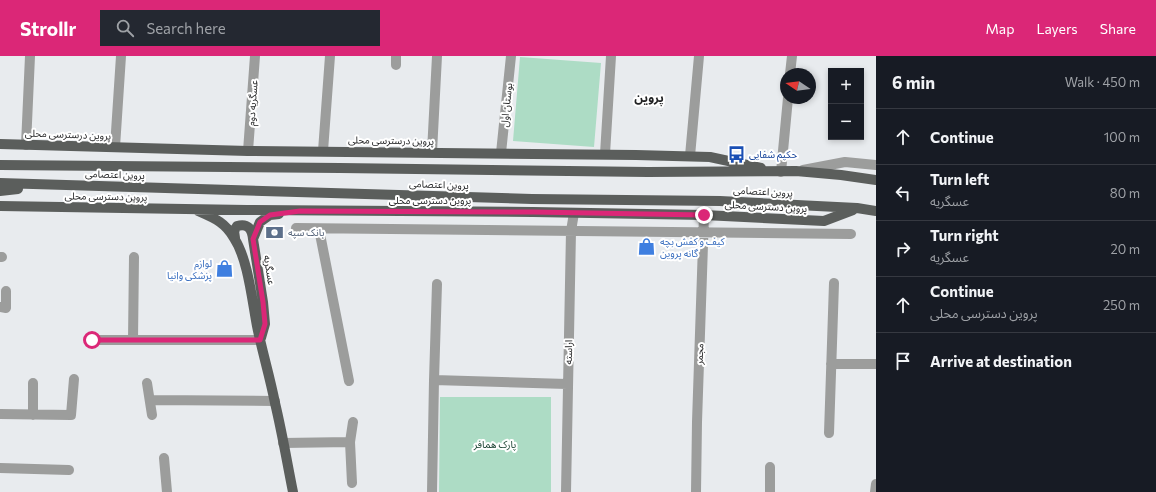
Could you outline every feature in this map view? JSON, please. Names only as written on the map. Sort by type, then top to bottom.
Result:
[{"type":"main road","name":"پروین درسترسی محلی","points":[[0,144],[248,151],[690,156],[710,157],[781,172]]},
{"type":"main road","points":[[0,159],[47,166]]},
{"type":"main road","points":[[0,165],[47,166]]},
{"type":"main road","name":"پروین اعتصامی","points":[[47,166],[648,172],[796,171],[876,180]]},
{"type":"main road","name":"پروین اعتصامی","points":[[0,183],[532,199],[720,201],[857,208],[876,211]]},
{"type":"main road","points":[[0,191],[53,185]]},
{"type":"main road","name":"پروین دسترسی محلی","points":[[0,206],[704,215],[824,221],[857,208]]},
{"type":"main road","name":"عسگریه","points":[[195,209],[225,225],[241,251],[294,492]]},
{"type":"main road","points":[[253,239],[260,222],[270,215],[300,211]]},
{"type":"main road","points":[[234,238],[234,231],[237,226],[242,225],[248,226],[252,231],[253,239]]},
{"type":"main road","name":"عسگریه","points":[[253,239],[265,324],[260,340]]},
{"type":"street","points":[[26,145],[30,56]]},
{"type":"street","points":[[115,147],[121,56]]},
{"type":"street","name":"عسگریه دوم","points":[[248,151],[255,56]]},
{"type":"street","points":[[324,151],[330,56]]},
{"type":"street","points":[[432,152],[437,56]]},
{"type":"street","name":"بوستان اول","points":[[501,153],[511,56]]},
{"type":"street","points":[[605,154],[611,56]]},
{"type":"street","points":[[690,156],[699,56]]},
{"type":"street","points":[[791,68],[792,56]]},
{"type":"street","points":[[781,172],[787,104]]},
{"type":"street","points":[[796,171],[845,162],[876,165]]},
{"type":"street","name":"اراسته","points":[[566,492],[571,231],[574,213]]},
{"type":"street","name":"مجمر","points":[[696,492],[704,215]]},
{"type":"street","points":[[296,228],[851,234]]},
{"type":"street","points":[[319,229],[349,381]]},
{"type":"street","points":[[133,340],[134,257]]},
{"type":"street","points":[[829,433],[834,283]]},
{"type":"street","points":[[432,492],[437,284]]},
{"type":"street","points":[[0,307],[6,308],[6,291]]},
{"type":"street","points":[[92,340],[260,340]]},
{"type":"street","points":[[831,364],[876,364]]},
{"type":"street","points":[[0,414],[71,415],[74,379]]},
{"type":"street","points":[[434,380],[568,384]]},
{"type":"street","points":[[33,383],[33,415]]},
{"type":"street","points":[[147,383],[152,415]]},
{"type":"street","points":[[150,400],[275,401]]},
{"type":"street","points":[[352,482],[350,442],[353,422]]},
{"type":"street","points":[[283,443],[350,442]]},
{"type":"street","points":[[164,458],[167,492]]},
{"type":"street","points":[[770,467],[770,492]]},
{"type":"street","points":[[0,468],[69,470]]},
{"type":"street","points":[[875,492],[876,484]]},
{"type":"green space","points":[[520,57],[601,63],[594,147],[513,141]]},
{"type":"green space","name":"پارک همافر","points":[[440,397],[551,397],[551,492],[439,492]]},
{"type":"place","name":"حکیم شفایی","points":[[736,154]]},
{"type":"place","name":"بانک سپه","points":[[275,232]]},
{"type":"place","name":"کیف و کفش بچه گانه پروین","points":[[647,247]]},
{"type":"place","name":"لوازم پزشکی وانیا","points":[[225,269]]},
{"type":"district","name":"پروین","points":[[649,97]]},
{"type":"route","points":[[92,340],[260,340],[265,324],[253,239],[260,222],[270,215],[300,211],[533,212],[704,215]]}]
